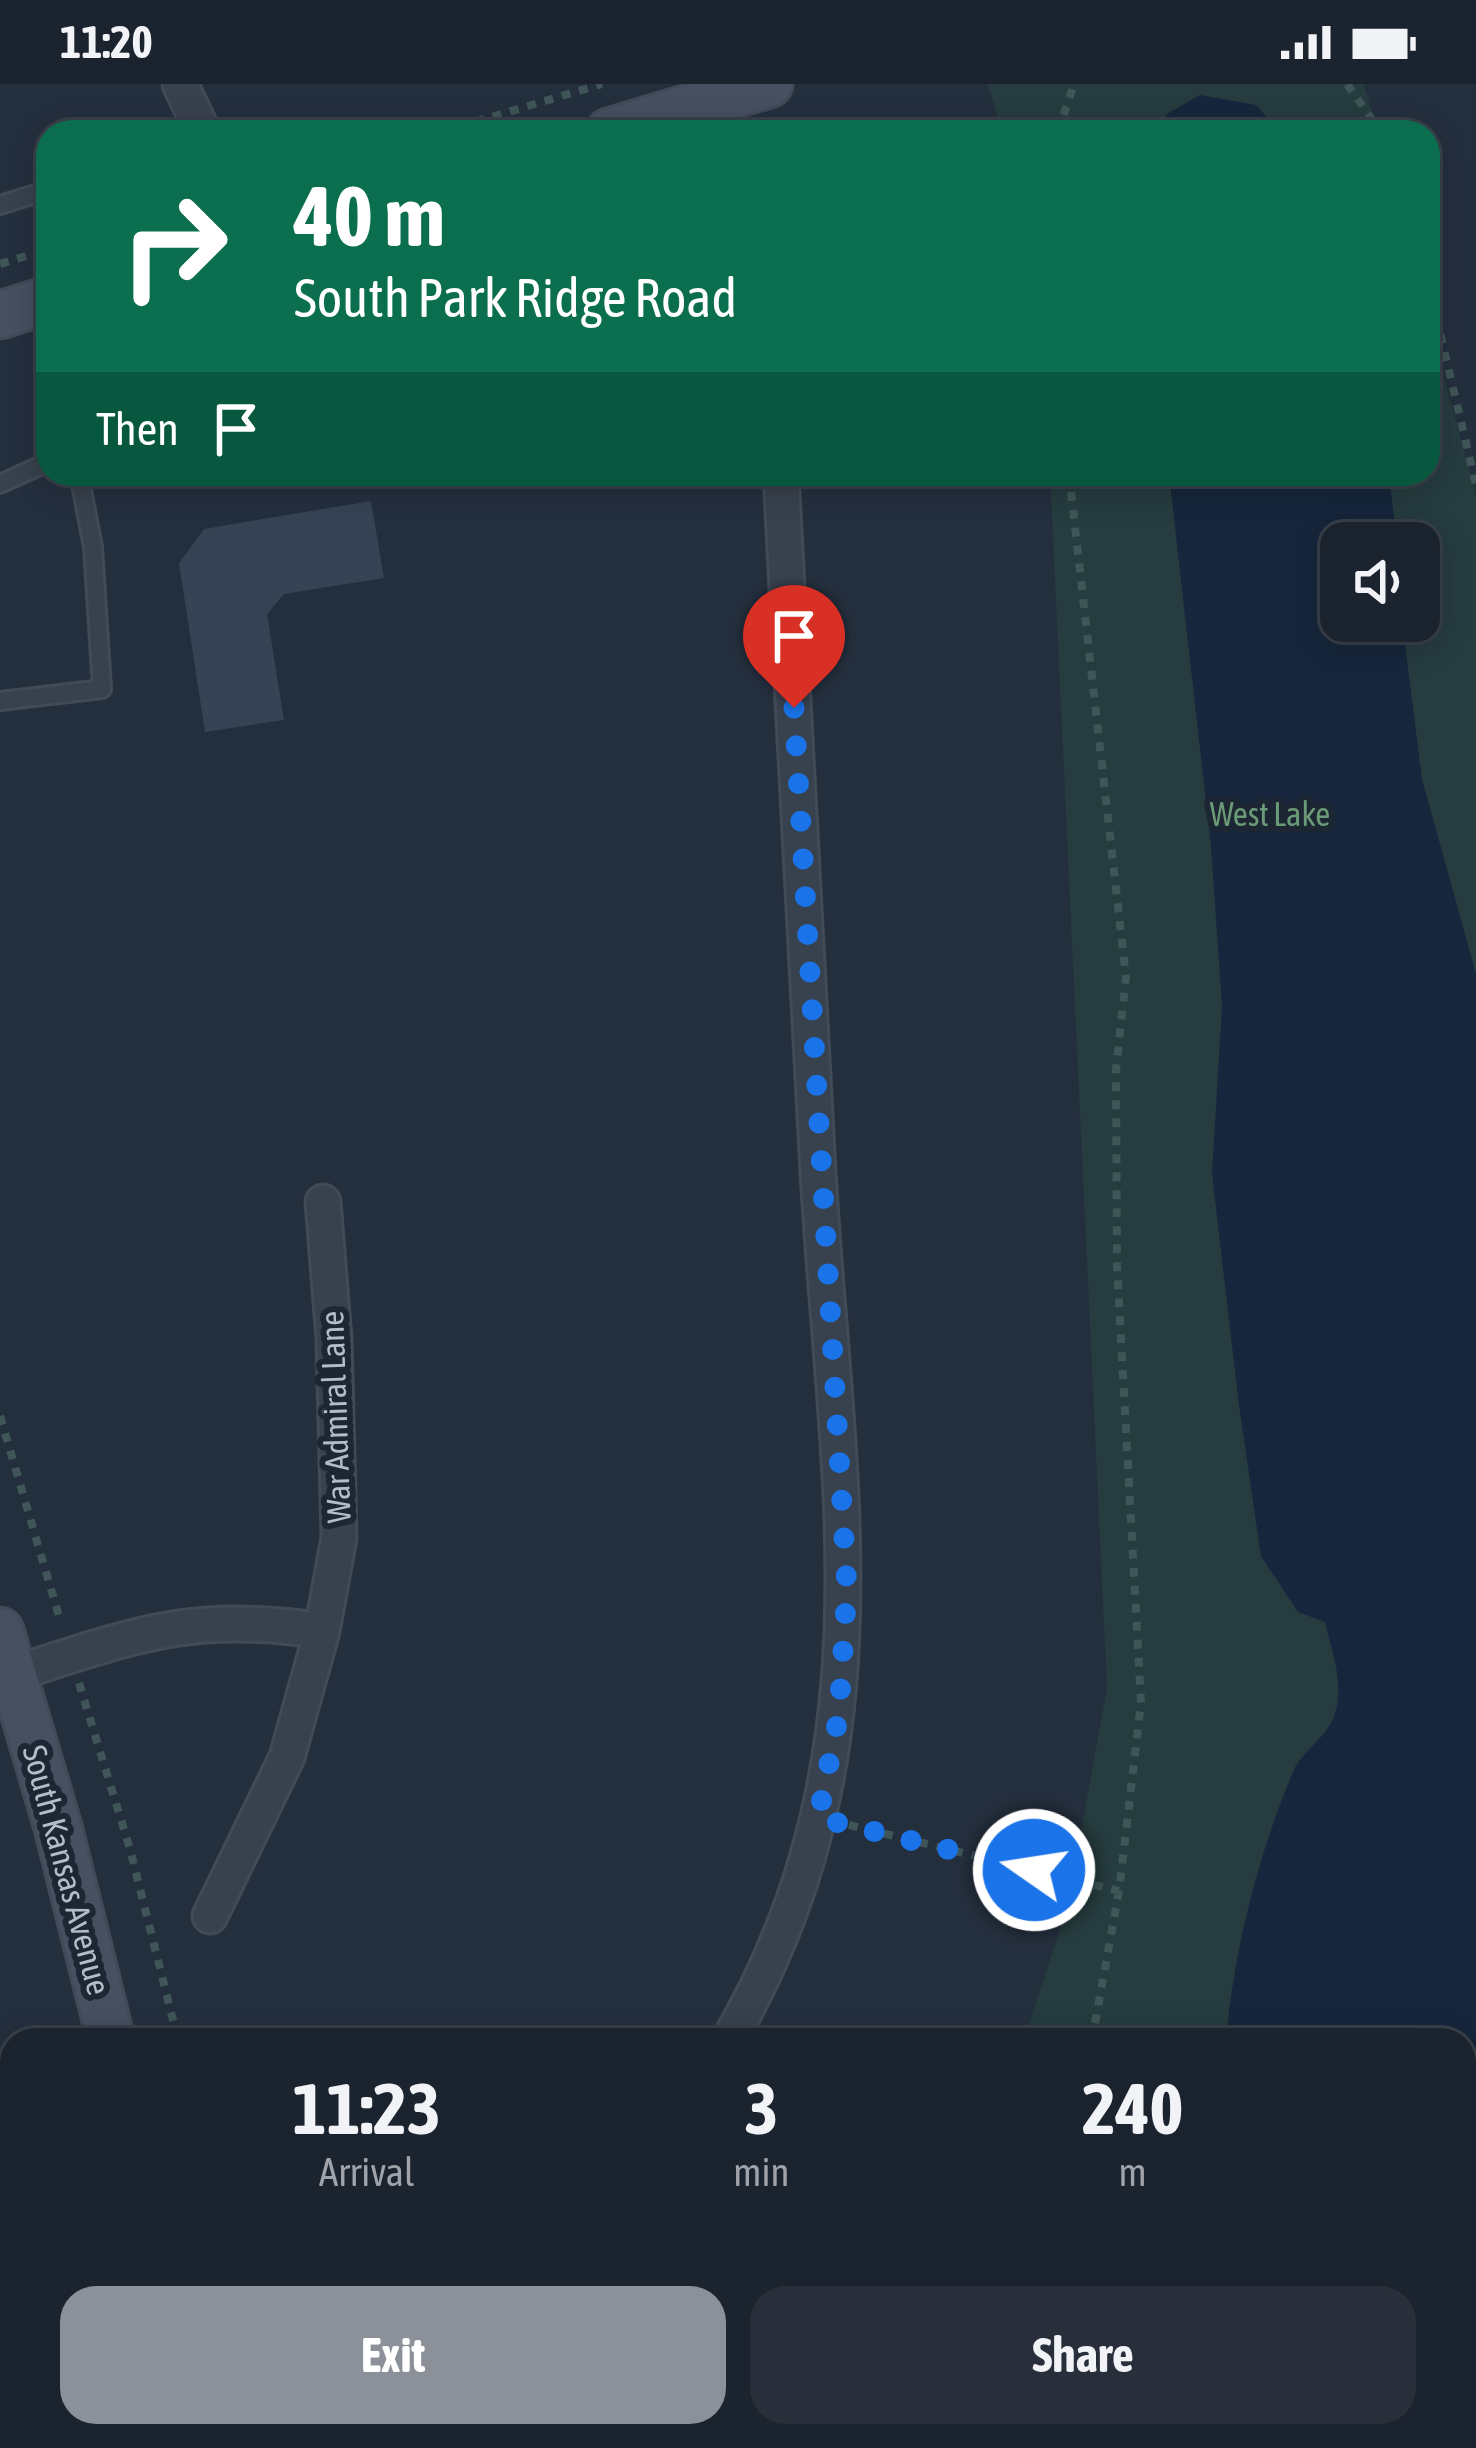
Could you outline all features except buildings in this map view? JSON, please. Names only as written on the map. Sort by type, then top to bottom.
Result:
[{"type":"street","points":[[180,84],[197,120]]},
{"type":"street","points":[[657,120],[769,84]]},
{"type":"street","points":[[0,314],[36,304]]},
{"type":"street","points":[[736,2028],[768,1973],[810,1862],[839,1714],[847,1588],[818,1176],[782,486]]},
{"type":"street","name":"War Admiral Lane","points":[[210,1916],[287,1757],[322,1630],[339,1538],[334,1339],[322,1202]]},
{"type":"street","points":[[6,1652],[71,1655],[161,1626],[250,1620],[322,1630]]},
{"type":"street","name":"South Kansas Avenue","points":[[6,1652],[92,1951],[108,2028]]},
{"type":"lane","points":[[0,205],[36,194]]},
{"type":"lane","points":[[0,484],[36,468]]},
{"type":"lane","points":[[0,701],[102,689],[93,547],[81,486]]},
{"type":"path","points":[[481,120],[602,84]]},
{"type":"path","points":[[1062,120],[1074,84]]},
{"type":"path","points":[[1347,84],[1372,120]]},
{"type":"path","points":[[0,264],[36,253]]},
{"type":"path","points":[[1440,332],[1476,484]]},
{"type":"path","points":[[1070,486],[1126,977],[1116,1070],[1117,1265],[1141,1703],[1119,1891],[1094,2028]]},
{"type":"path","points":[[0,1415],[130,1849],[175,2028]]},
{"type":"path","points":[[818,1818],[1119,1891]]},
{"type":"green space","points":[[988,84],[1364,84],[1374,120],[998,120]]},
{"type":"green space","name":"West Lake","points":[[1440,363],[1476,494],[1476,2028],[1028,2028],[1067,1908],[1107,1688],[1051,486],[1440,486]]},
{"type":"water","points":[[1200,95],[1256,105],[1269,120],[1164,120]]},
{"type":"water","name":"West Lake","points":[[1170,486],[1390,486],[1395,522],[1320,522],[1320,642],[1405,642],[1422,779],[1476,974],[1476,2028],[1227,2028],[1241,1938],[1269,1836],[1297,1765],[1332,1721],[1338,1684],[1325,1622],[1298,1612],[1261,1556],[1212,1174],[1222,1006],[1211,846]]},
{"type":"route","points":[[794,708],[818,1176],[847,1588],[839,1714],[818,1818],[1034,1870]]}]
